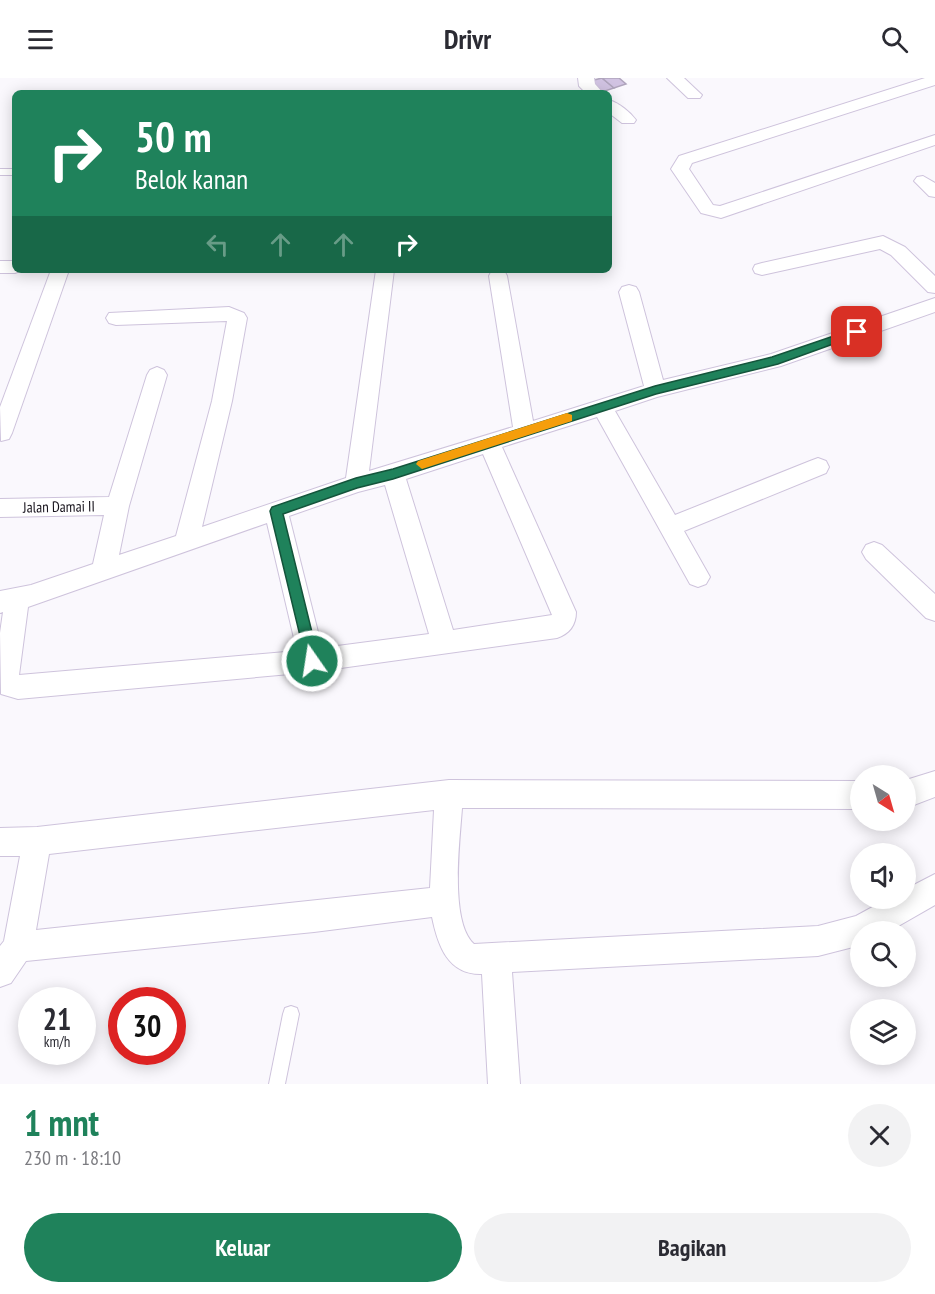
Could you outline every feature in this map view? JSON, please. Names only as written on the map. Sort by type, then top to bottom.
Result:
[{"type":"street","points":[[675,78],[694,94]]},
{"type":"street","points":[[935,80],[685,160],[680,168],[707,209],[721,212],[935,140]]},
{"type":"street","points":[[612,107],[628,120]]},
{"type":"street","points":[[762,269],[883,242],[898,251],[935,287]]},
{"type":"street","points":[[2,433],[59,273]]},
{"type":"street","points":[[356,483],[385,273]]},
{"type":"street","points":[[498,276],[524,431]]},
{"type":"street","points":[[629,292],[655,390]]},
{"type":"street","points":[[489,442],[561,604],[564,619],[557,627],[312,661],[9,686],[6,680],[9,601],[104,572],[356,483],[393,474],[489,442],[655,390],[774,361],[935,305]]},
{"type":"street","points":[[116,318],[229,314],[237,318],[222,401],[186,543]]},
{"type":"street","points":[[104,572],[118,506],[157,375]]},
{"type":"street","points":[[602,407],[698,577]]},
{"type":"street","points":[[670,527],[818,467]]},
{"type":"street","points":[[393,474],[444,643]]},
{"type":"street","name":"Jalan Damai II","points":[[0,508],[118,506]]},
{"type":"street","points":[[276,511],[312,661]]},
{"type":"street","points":[[874,552],[935,610]]},
{"type":"street","points":[[916,791],[935,784]]},
{"type":"street","points":[[0,842],[38,841],[408,801],[448,794],[850,795]]},
{"type":"street","points":[[448,794],[444,901],[448,930],[456,949],[470,959],[818,941],[861,930],[935,889]]},
{"type":"street","points":[[0,972],[18,947],[38,841]]},
{"type":"street","points":[[18,947],[314,917],[444,901]]},
{"type":"street","points":[[496,956],[504,1084]]},
{"type":"lane","points":[[277,1084],[291,1014]]},
{"type":"building","points":[[602,78],[614,88],[600,90],[590,81]]},
{"type":"building","points":[[602,78],[619,78],[626,84],[614,88]]},
{"type":"slow traffic","points":[[422,464],[567,418]]},
{"type":"route","points":[[312,661],[276,511],[356,483],[393,474],[655,390],[774,361],[857,332]]}]
